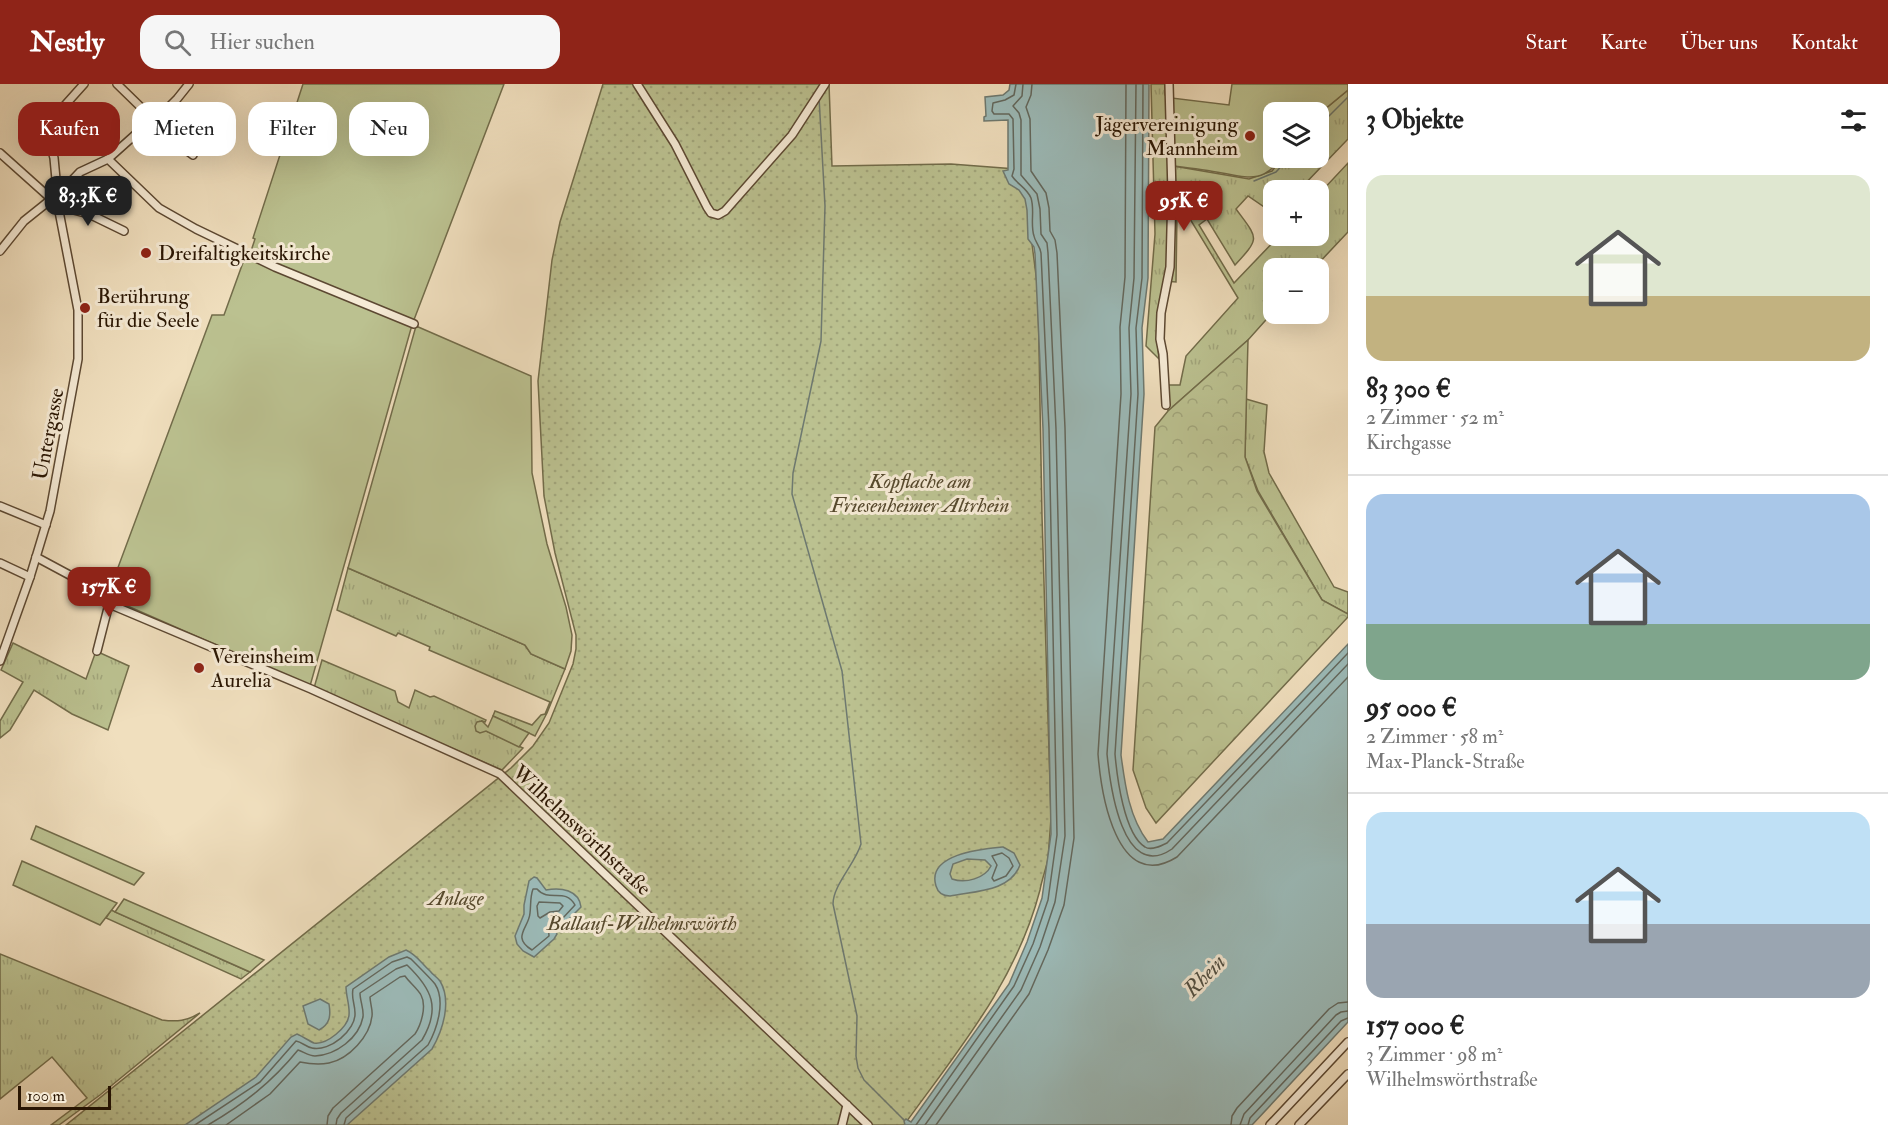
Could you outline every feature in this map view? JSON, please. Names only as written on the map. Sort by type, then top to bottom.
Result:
[{"type":"street","points":[[58,206],[65,200],[60,190],[49,140],[50,126],[57,114],[84,84]]},
{"type":"street","points":[[117,84],[135,102]]},
{"type":"street","points":[[174,102],[189,84]]},
{"type":"street","points":[[637,84],[675,144],[707,207],[711,213],[718,215],[725,211],[792,135],[825,84]]},
{"type":"street","points":[[1166,405],[1160,339],[1161,313],[1170,267],[1172,193],[1169,84]]},
{"type":"street","points":[[0,251],[24,221],[49,199],[53,190],[60,190],[80,172],[108,159],[132,138]]},
{"type":"street","points":[[0,153],[53,205],[89,214],[124,231]]},
{"type":"street","points":[[108,159],[159,208],[196,229],[266,263],[414,324]]},
{"type":"street","name":"Untergasse","points":[[0,662],[46,525],[75,380],[79,342],[78,310],[58,206]]},
{"type":"street","points":[[0,506],[46,525]]},
{"type":"street","name":"Wilhelmswörthstraße","points":[[36,556],[77,579],[109,604],[311,689],[500,774],[868,1125]]},
{"type":"street","points":[[0,563],[30,578]]},
{"type":"street","points":[[98,651],[109,604]]},
{"type":"street","points":[[1269,1125],[1348,1042]]},
{"type":"street","points":[[1299,1125],[1348,1074]]},
{"type":"street","points":[[842,1125],[847,1105]]},
{"type":"green space","points":[[303,84],[504,84],[412,325],[310,686],[107,597],[212,315],[224,315],[245,257],[251,251],[255,239],[253,238],[280,156],[337,156],[337,102],[297,102]]},
{"type":"green space","name":"Ballauf-Wilhelmswörth","points":[[603,84],[829,84],[832,166],[951,164],[1016,169],[1026,197],[1038,291],[1051,818],[1048,859],[1040,890],[1030,923],[1001,985],[965,1042],[904,1125],[66,1125],[511,768],[533,746],[549,723],[573,664],[576,635],[555,553],[544,496],[538,381],[552,260],[560,222]]},
{"type":"green space","points":[[1151,84],[1165,84],[1165,95],[1172,98],[1174,166],[1249,179],[1272,171],[1274,168],[1320,168],[1309,180],[1263,180],[1263,206],[1248,196],[1236,209],[1249,226],[1254,238],[1249,249],[1235,265],[1207,219],[1199,225],[1234,283],[1269,246],[1329,246],[1329,183],[1348,163],[1348,232],[1323,258],[1263,258],[1263,323],[1248,340],[1168,411],[1167,385],[1180,385],[1186,356],[1238,298],[1187,214],[1177,213],[1176,282],[1164,281],[1158,311],[1159,359],[1146,346],[1155,234]]},
{"type":"green space","points":[[1232,84],[1348,84],[1348,90],[1329,106],[1329,102],[1263,102],[1263,168],[1273,168],[1262,175],[1248,177],[1174,166],[1172,98],[1229,105]]},
{"type":"green space","points":[[1348,90],[1348,139],[1329,159],[1329,106]]},
{"type":"green space","points":[[416,326],[531,376],[532,473],[547,544],[572,635],[571,651],[565,669],[531,654],[525,645],[348,568]]},
{"type":"green space","points":[[1248,340],[1245,457],[1257,491],[1322,600],[1348,614],[1348,617],[1156,823],[1146,808],[1133,770],[1155,427],[1168,411]]},
{"type":"green space","points":[[1246,399],[1267,405],[1264,452],[1269,473],[1334,587],[1348,592],[1348,614],[1322,600],[1258,491],[1245,457]]},
{"type":"green space","points":[[348,568],[525,645],[531,654],[565,669],[547,713],[535,736],[493,716],[495,711],[532,725],[541,715],[545,714],[550,702],[429,650],[430,647],[398,633],[396,636],[337,610]]},
{"type":"green space","points":[[13,643],[86,679],[96,651],[129,666],[108,730],[72,714],[34,690],[10,730],[0,738],[0,721],[23,682],[1,670]]},
{"type":"green space","points":[[322,660],[395,691],[398,702],[409,708],[415,690],[430,697],[434,696],[486,720],[482,721],[486,731],[523,748],[502,770],[314,688]]},
{"type":"green space","points":[[493,716],[529,733],[519,747],[486,731],[480,733],[476,731],[477,722],[482,721],[488,727]]},
{"type":"green space","points":[[36,826],[144,873],[134,885],[31,839]]},
{"type":"green space","points":[[22,861],[117,903],[100,925],[13,885]]},
{"type":"green space","points":[[124,899],[264,960],[250,972],[115,912]]},
{"type":"green space","points":[[111,910],[250,972],[241,979],[106,918]]},
{"type":"green space","points":[[0,954],[162,1020],[182,1020],[200,1013],[100,1095],[59,1125],[51,1125],[87,1098],[52,1057],[0,1099]]},
{"type":"water","name":"Rhein","points":[[1010,84],[1149,84],[1148,278],[1142,328],[1144,394],[1121,755],[1132,811],[1148,842],[1163,839],[1348,644],[1348,1022],[1252,1125],[905,1125],[904,1121],[906,1119],[911,1122],[1009,984],[1042,898],[1051,834],[1043,429],[1035,254],[1034,247],[1028,239],[1025,199],[1019,190],[1009,184],[1003,171],[1008,170],[1008,120],[984,121],[985,97],[1003,95],[1009,90]]},
{"type":"water","points":[[1003,847],[1014,853],[1020,865],[1008,881],[990,889],[950,896],[938,891],[935,875],[939,867],[947,860],[970,852]],"holes":[[[967,859],[985,860],[991,866],[980,877],[963,881],[952,879],[950,874],[953,864]]]},
{"type":"water","points":[[534,877],[546,890],[558,889],[573,893],[580,901],[581,907],[561,927],[556,924],[553,926],[557,934],[554,939],[534,957],[523,951],[517,944],[515,936],[524,914],[529,881]]},
{"type":"water","points":[[406,950],[439,980],[444,989],[446,1006],[440,1033],[432,1049],[347,1125],[185,1125],[256,1077],[291,1037],[297,1034],[314,1043],[331,1038],[348,1020],[346,987],[389,957]]},
{"type":"water","points":[[320,999],[329,1004],[330,1012],[328,1022],[319,1030],[308,1024],[303,1006]]},
{"type":"waterway","points":[[819,97],[825,206],[821,341],[793,473],[792,494],[842,671],[861,844],[840,882],[833,904],[857,1016],[858,1068],[864,1080],[904,1120]]},
{"type":"waterway","points":[[1329,116],[1348,97]]},
{"type":"waterway","points":[[1254,181],[1276,172],[1280,168]]},
{"type":"place","name":"Jägervereinigung Mannheim","points":[[1250,136]]},
{"type":"place","name":"Dreifaltigkeitskirche","points":[[146,253]]},
{"type":"place","name":"Berührung für die Seele","points":[[85,308]]},
{"type":"place","name":"Vereinsheim Aurelia","points":[[199,668]]},
{"type":"park label","name":"Kopflache am Friesenheimer Altrhein","points":[[920,493]]},
{"type":"park label","name":"Anlage","points":[[456,898]]}]
